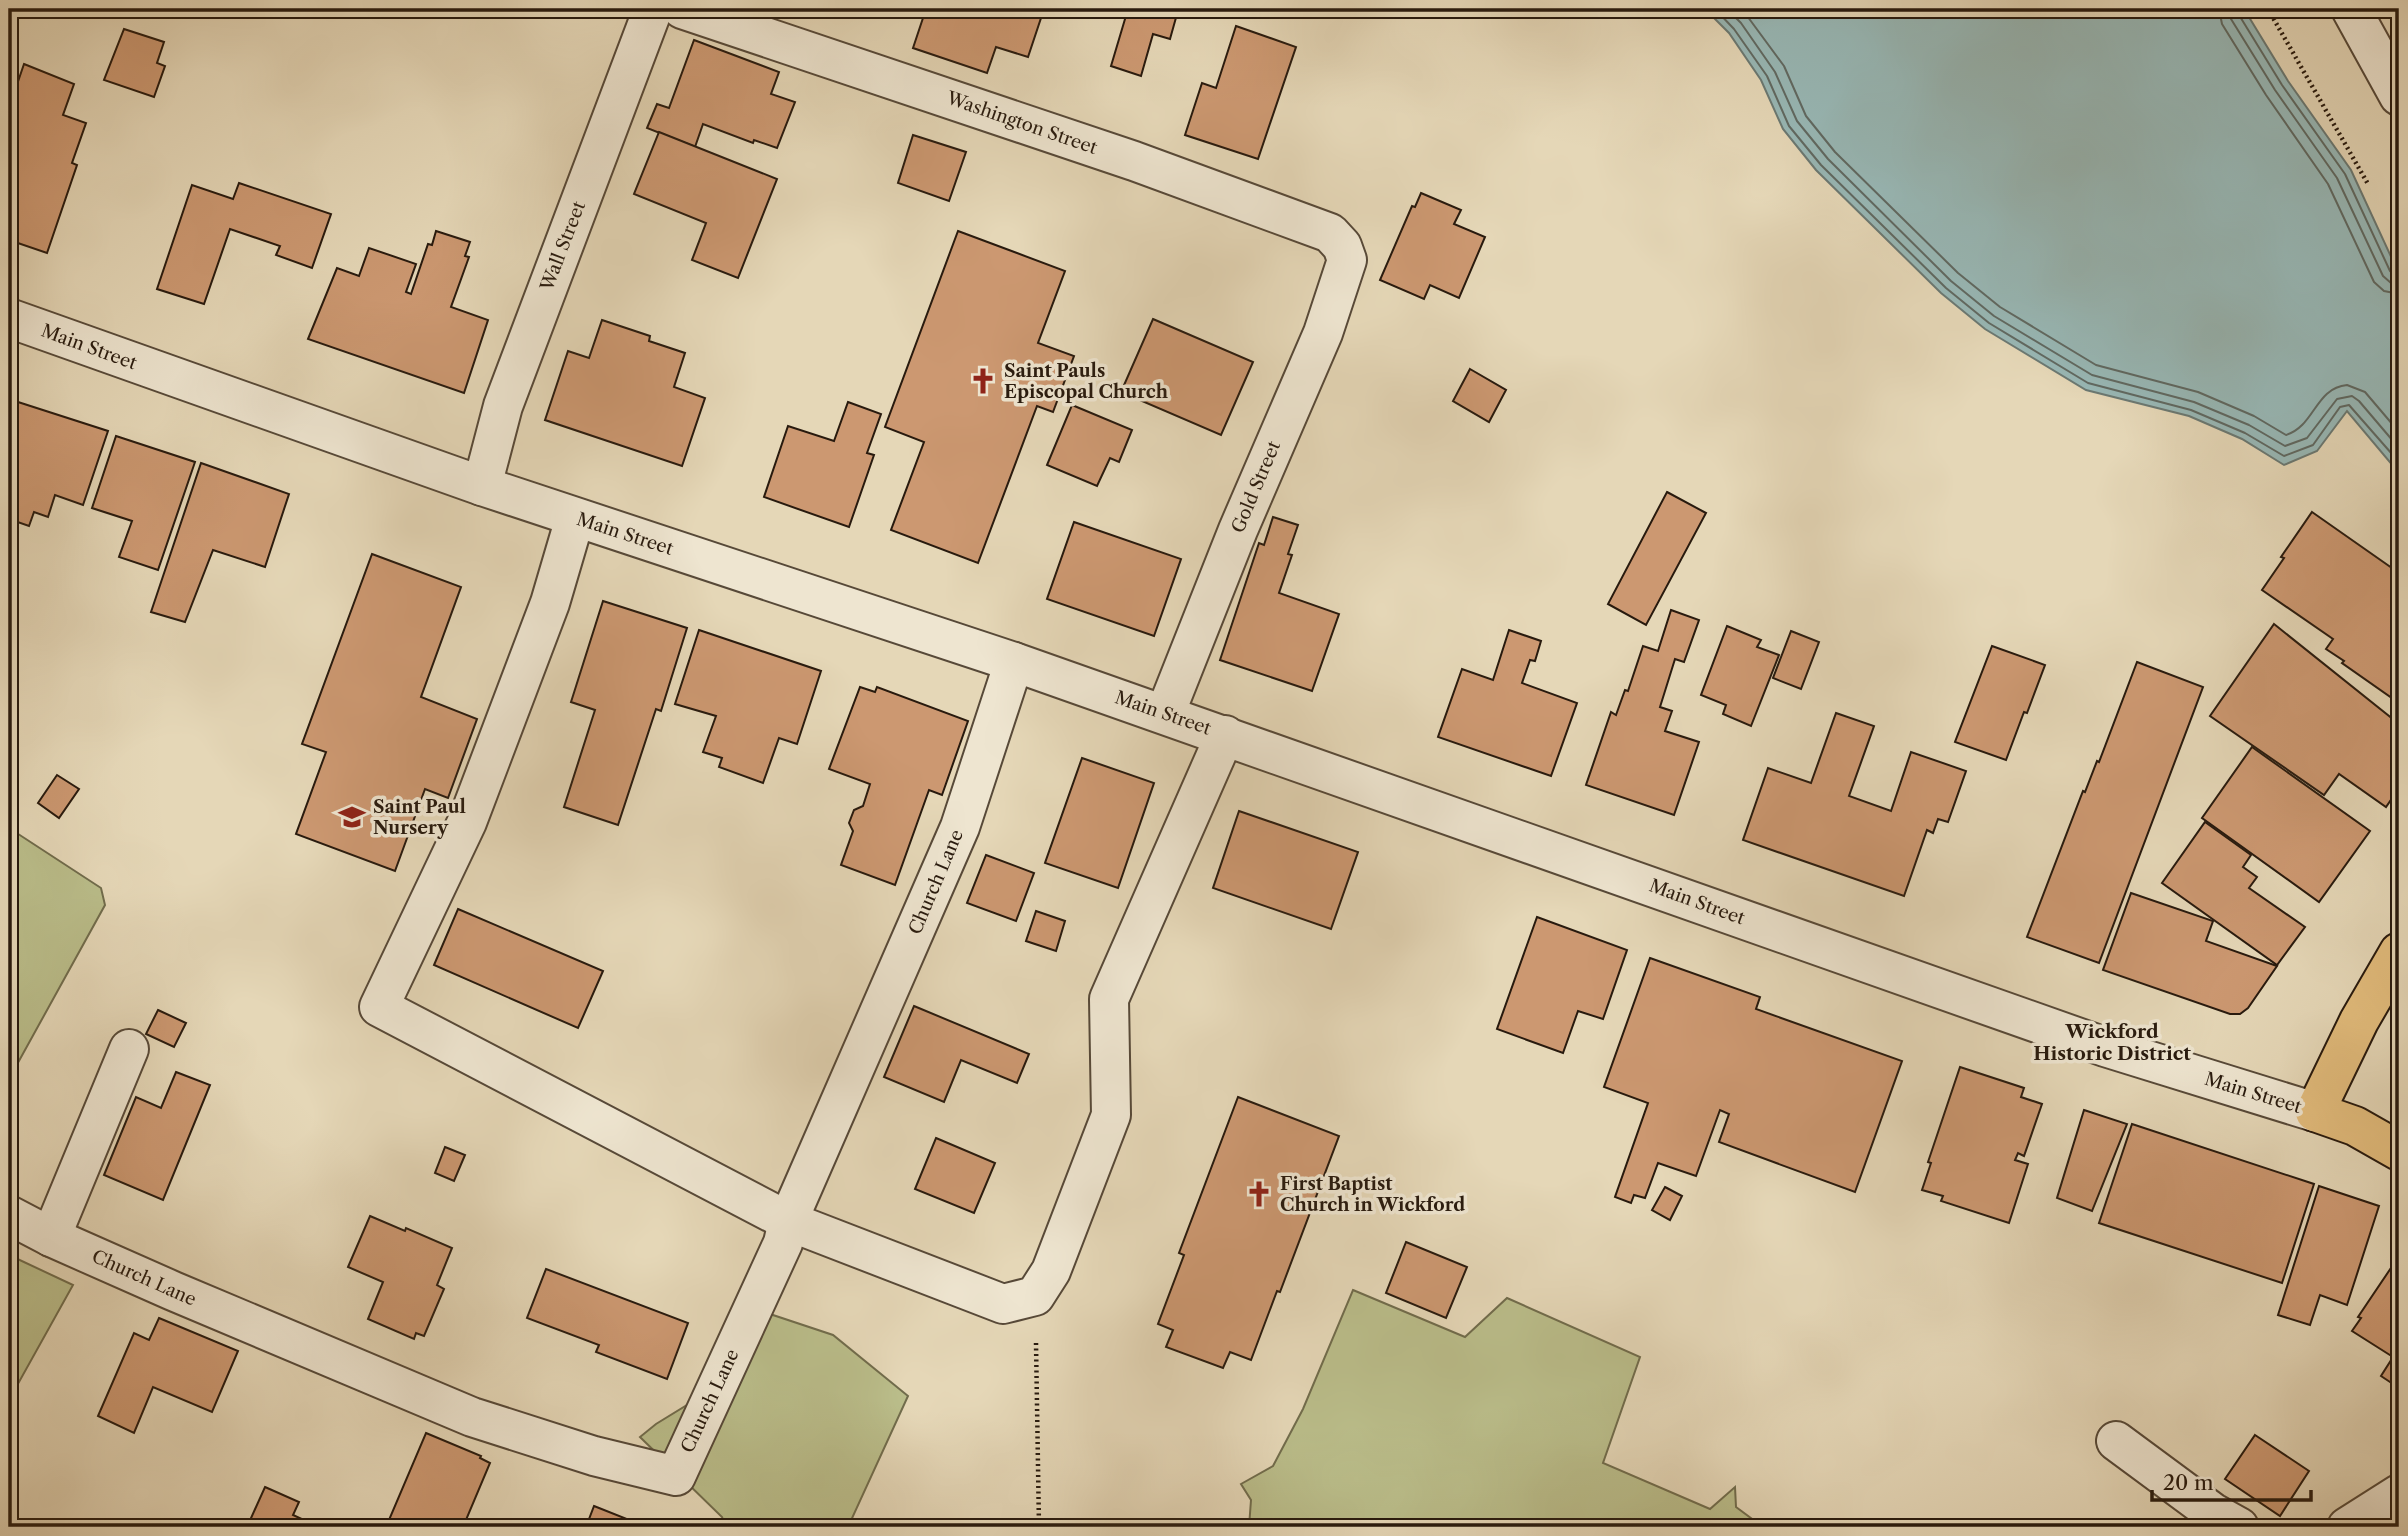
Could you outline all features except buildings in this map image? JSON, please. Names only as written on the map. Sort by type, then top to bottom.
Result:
[{"type":"main road","points":[[2399,952],[2359,1021],[2315,1112],[2355,1126],[2399,1151]]},
{"type":"street","name":"Wall Street","points":[[482,486],[503,406],[653,9]]},
{"type":"street","name":"Washington Street","points":[[682,9],[1134,161],[1330,233],[1342,246],[1347,260]]},
{"type":"street","points":[[2351,9],[2399,96]]},
{"type":"street","name":"Gold Street","points":[[1165,714],[1238,530],[1323,333],[1347,260]]},
{"type":"street","name":"Main Street","points":[[9,318],[575,518],[1165,714],[2093,1042],[2315,1112]]},
{"type":"street","points":[[575,518],[550,603],[467,822],[379,1007],[788,1221],[1003,1304],[1035,1296],[1051,1271],[1111,1115],[1109,999],[1225,735]]},
{"type":"street","name":"Church Lane","points":[[9,1214],[51,1237],[472,1417],[594,1457],[676,1476],[783,1243],[788,1221],[960,827],[1014,662]]},
{"type":"street","points":[[51,1237],[129,1049]]},
{"type":"street","points":[[2116,1441],[2212,1512],[2239,1527]]},
{"type":"street","points":[[2347,1527],[2399,1494]]},
{"type":"path","points":[[2268,9],[2368,184]]},
{"type":"path","points":[[1035,1296],[1039,1527]]},
{"type":"green space","points":[[9,828],[101,888],[105,905],[9,1079]]},
{"type":"green space","points":[[9,1255],[73,1285],[9,1400]]},
{"type":"green space","points":[[1353,1290],[1465,1337],[1507,1298],[1640,1357],[1603,1463],[1710,1509],[1735,1487],[1736,1507],[1763,1527],[1249,1527],[1251,1500],[1241,1484],[1273,1466],[1303,1409]]},
{"type":"green space","points":[[755,1309],[833,1335],[908,1396],[848,1527],[726,1527],[722,1517],[640,1437],[695,1400]]},
{"type":"water","points":[[1705,9],[2244,9],[2288,81],[2351,170],[2399,274],[2399,473],[2347,411],[2317,451],[2284,465],[2242,439],[2189,416],[2086,390],[1985,329],[1941,293],[1816,170],[1783,129],[1761,80],[1729,33]]},
{"type":"place","name":"Saint Pauls Episcopal Church","points":[[983,381]]},
{"type":"place","name":"Saint Paul Nursery","points":[[352,817]]},
{"type":"place","name":"First Baptist Church in Wickford","points":[[1259,1194]]},
{"type":"district","name":"Wickford Historic District","points":[[2112,1042]]}]
